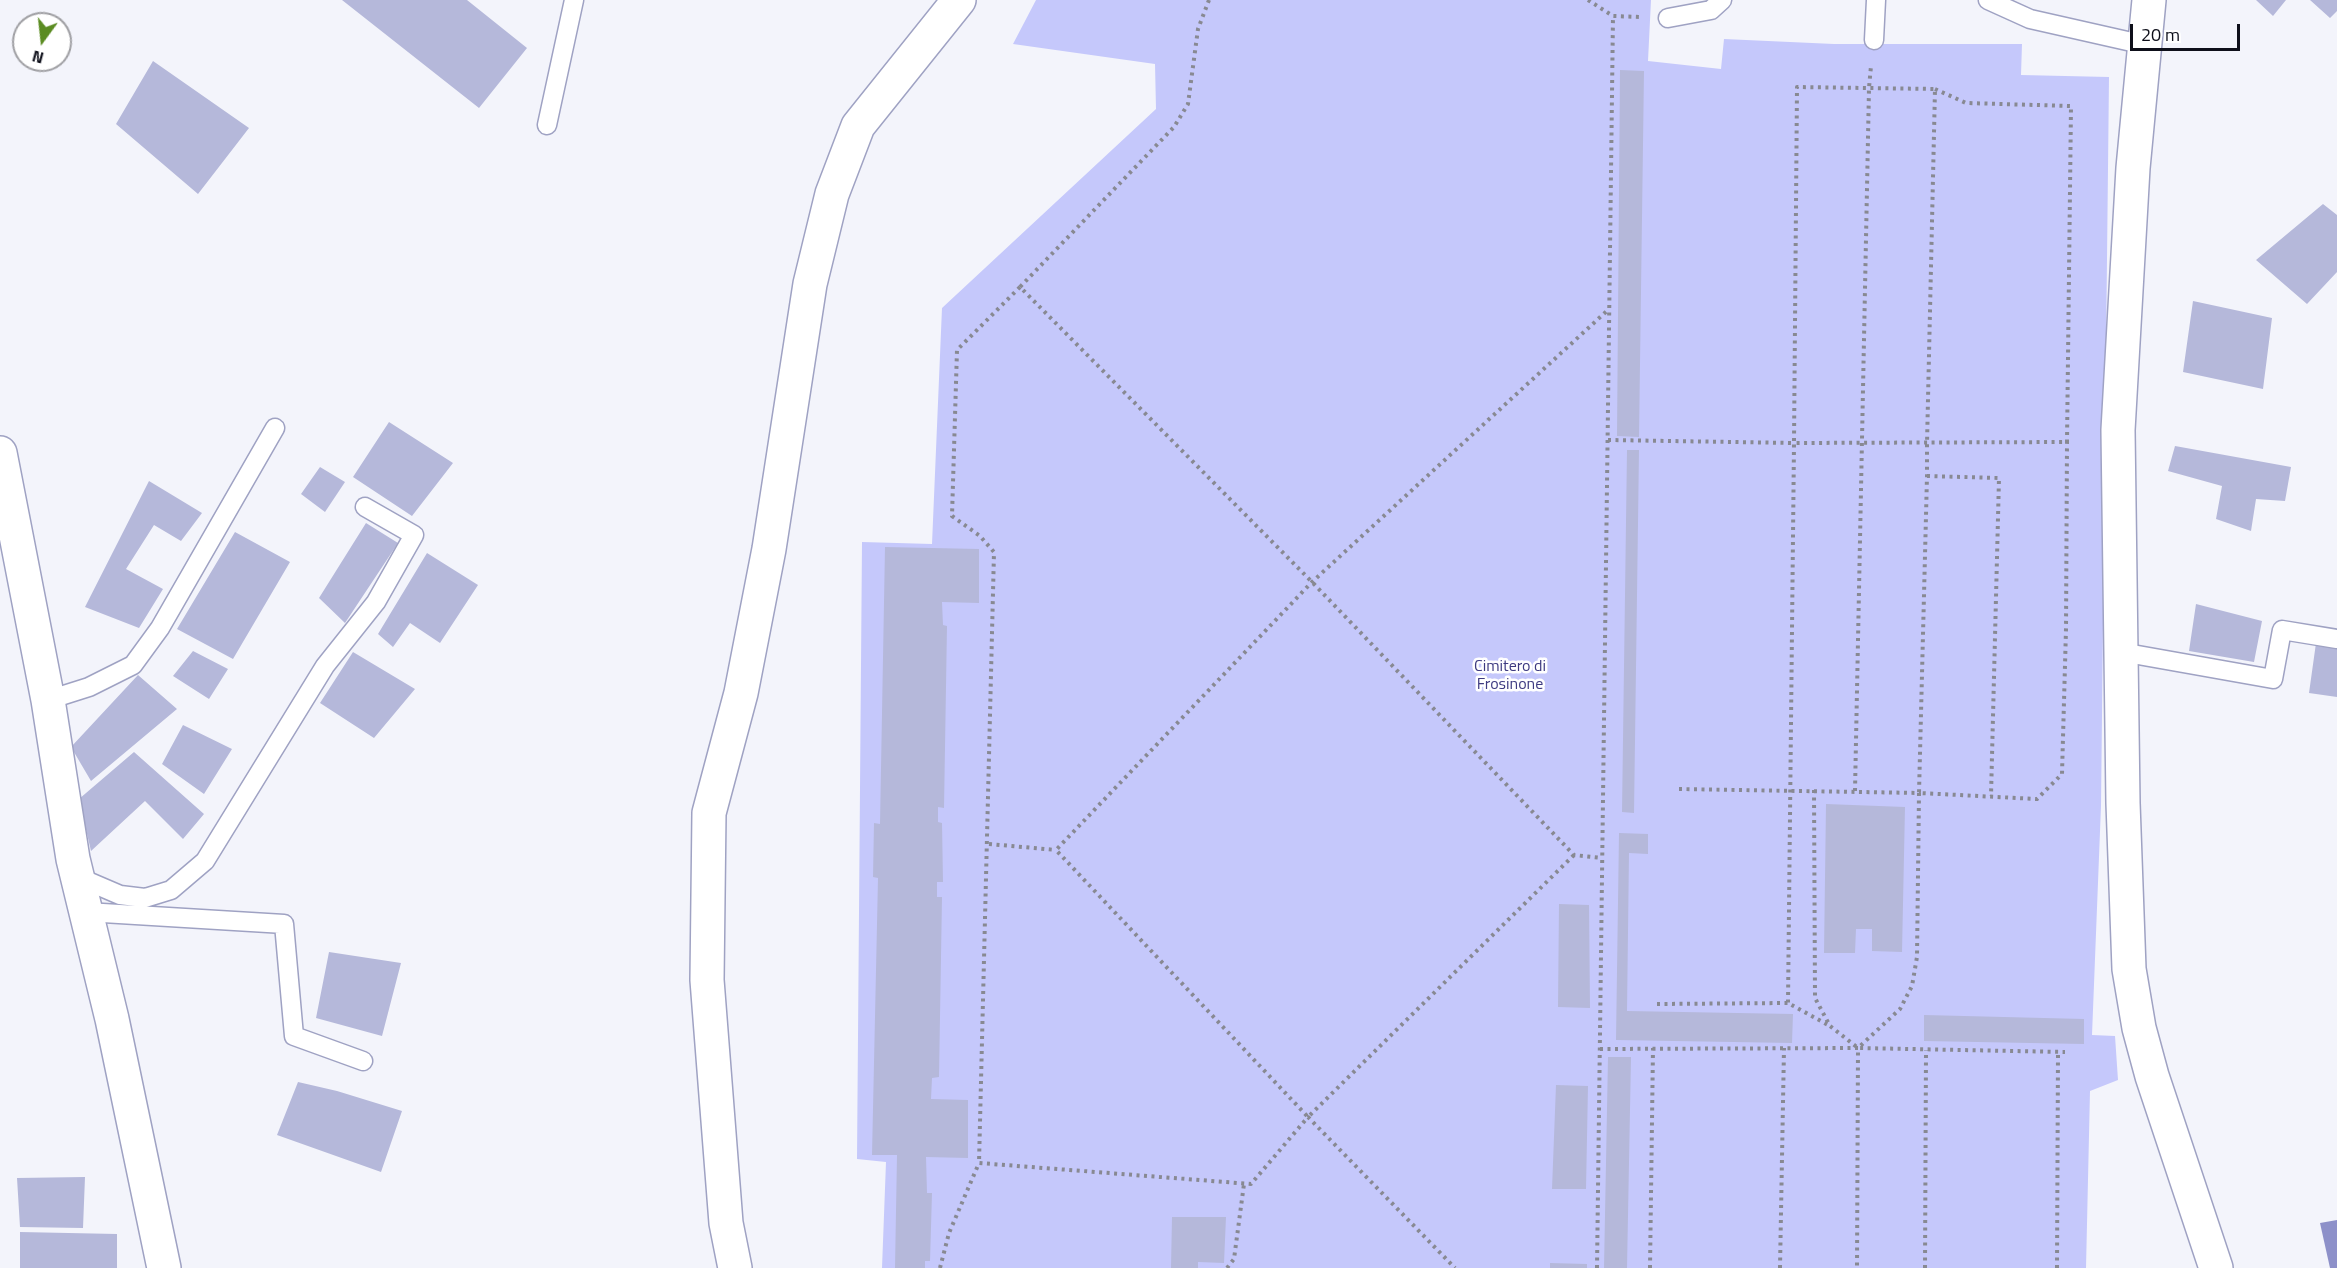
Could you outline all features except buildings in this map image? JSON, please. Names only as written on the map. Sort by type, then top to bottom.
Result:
[{"type":"street","points":[[735,1268],[726,1223],[706,980],[709,813],[741,693],[769,549],[810,284],[832,194],[858,126],[959,0]]},
{"type":"street","points":[[2149,0],[2133,168],[2118,430],[2123,802],[2129,969],[2139,1028],[2152,1076],[2216,1268]]},
{"type":"street","points":[[0,453],[48,700],[73,859],[112,1019],[164,1268]]},
{"type":"lane","points":[[547,125],[574,0]]},
{"type":"lane","points":[[1668,18],[1711,10],[1722,0]]},
{"type":"lane","points":[[1874,40],[1876,0]]},
{"type":"lane","points":[[1988,0],[2030,19],[2145,45]]},
{"type":"lane","points":[[48,700],[89,687],[133,665],[160,628],[275,428]]},
{"type":"lane","points":[[78,877],[120,895],[145,898],[171,890],[204,861],[325,666],[376,602],[414,536],[365,507]]},
{"type":"lane","points":[[2121,652],[2273,679],[2282,630],[2337,639]]},
{"type":"lane","points":[[86,912],[284,924],[294,1035],[363,1061]]},
{"type":"path","points":[[940,1268],[949,1233],[979,1163],[994,552],[980,536],[952,516],[957,350],[1174,128],[1188,104],[1198,29],[1209,0]]},
{"type":"path","points":[[1588,0],[1613,16],[1668,18]]},
{"type":"path","points":[[1597,1268],[1613,16]]},
{"type":"path","points":[[1679,789],[1792,790],[1814,790],[1855,791],[2037,799],[2062,774],[2066,629],[2071,106],[1966,103],[1935,89],[1797,87],[1792,790],[1788,1003]]},
{"type":"path","points":[[1855,791],[1869,88]]},
{"type":"path","points":[[1857,1268],[1858,1048],[1900,1009],[1912,986],[1917,957],[1935,89]]},
{"type":"path","points":[[1020,287],[1312,582],[1574,855],[1602,858]]},
{"type":"path","points":[[1056,850],[1312,582],[1609,309]]},
{"type":"path","points":[[1608,440],[1927,444],[2067,442]]},
{"type":"path","points":[[1927,476],[1999,478],[1991,796]]},
{"type":"path","points":[[1814,790],[1815,998],[1830,1026]]},
{"type":"path","points":[[988,844],[1056,850],[1308,1117],[1455,1268]]},
{"type":"path","points":[[979,1163],[1251,1184],[1308,1117],[1574,855]]},
{"type":"path","points":[[1657,1004],[1788,1003],[1830,1026],[1858,1048]]},
{"type":"path","points":[[1650,1268],[1653,1048]]},
{"type":"path","points":[[1780,1268],[1784,1048]]},
{"type":"path","points":[[1600,1049],[1858,1048],[2065,1052]]},
{"type":"path","points":[[1924,1268],[1926,1050]]},
{"type":"path","points":[[2057,1268],[2058,1052]]},
{"type":"path","points":[[1227,1268],[1234,1259],[1244,1184]]},
{"type":"green space","name":"Cimitero di Frosinone","points":[[1036,0],[1651,0],[1648,61],[1721,69],[1724,39],[1834,44],[2022,44],[2021,75],[2109,77],[2101,806],[2092,1035],[2115,1036],[2118,1080],[2090,1091],[2086,1268],[882,1268],[886,1162],[857,1159],[862,542],[932,544],[942,308],[1156,109],[1155,64],[1013,44]]},
{"type":"shaded area","points":[[2337,1220],[2337,1268],[2330,1268],[2320,1223]]}]
